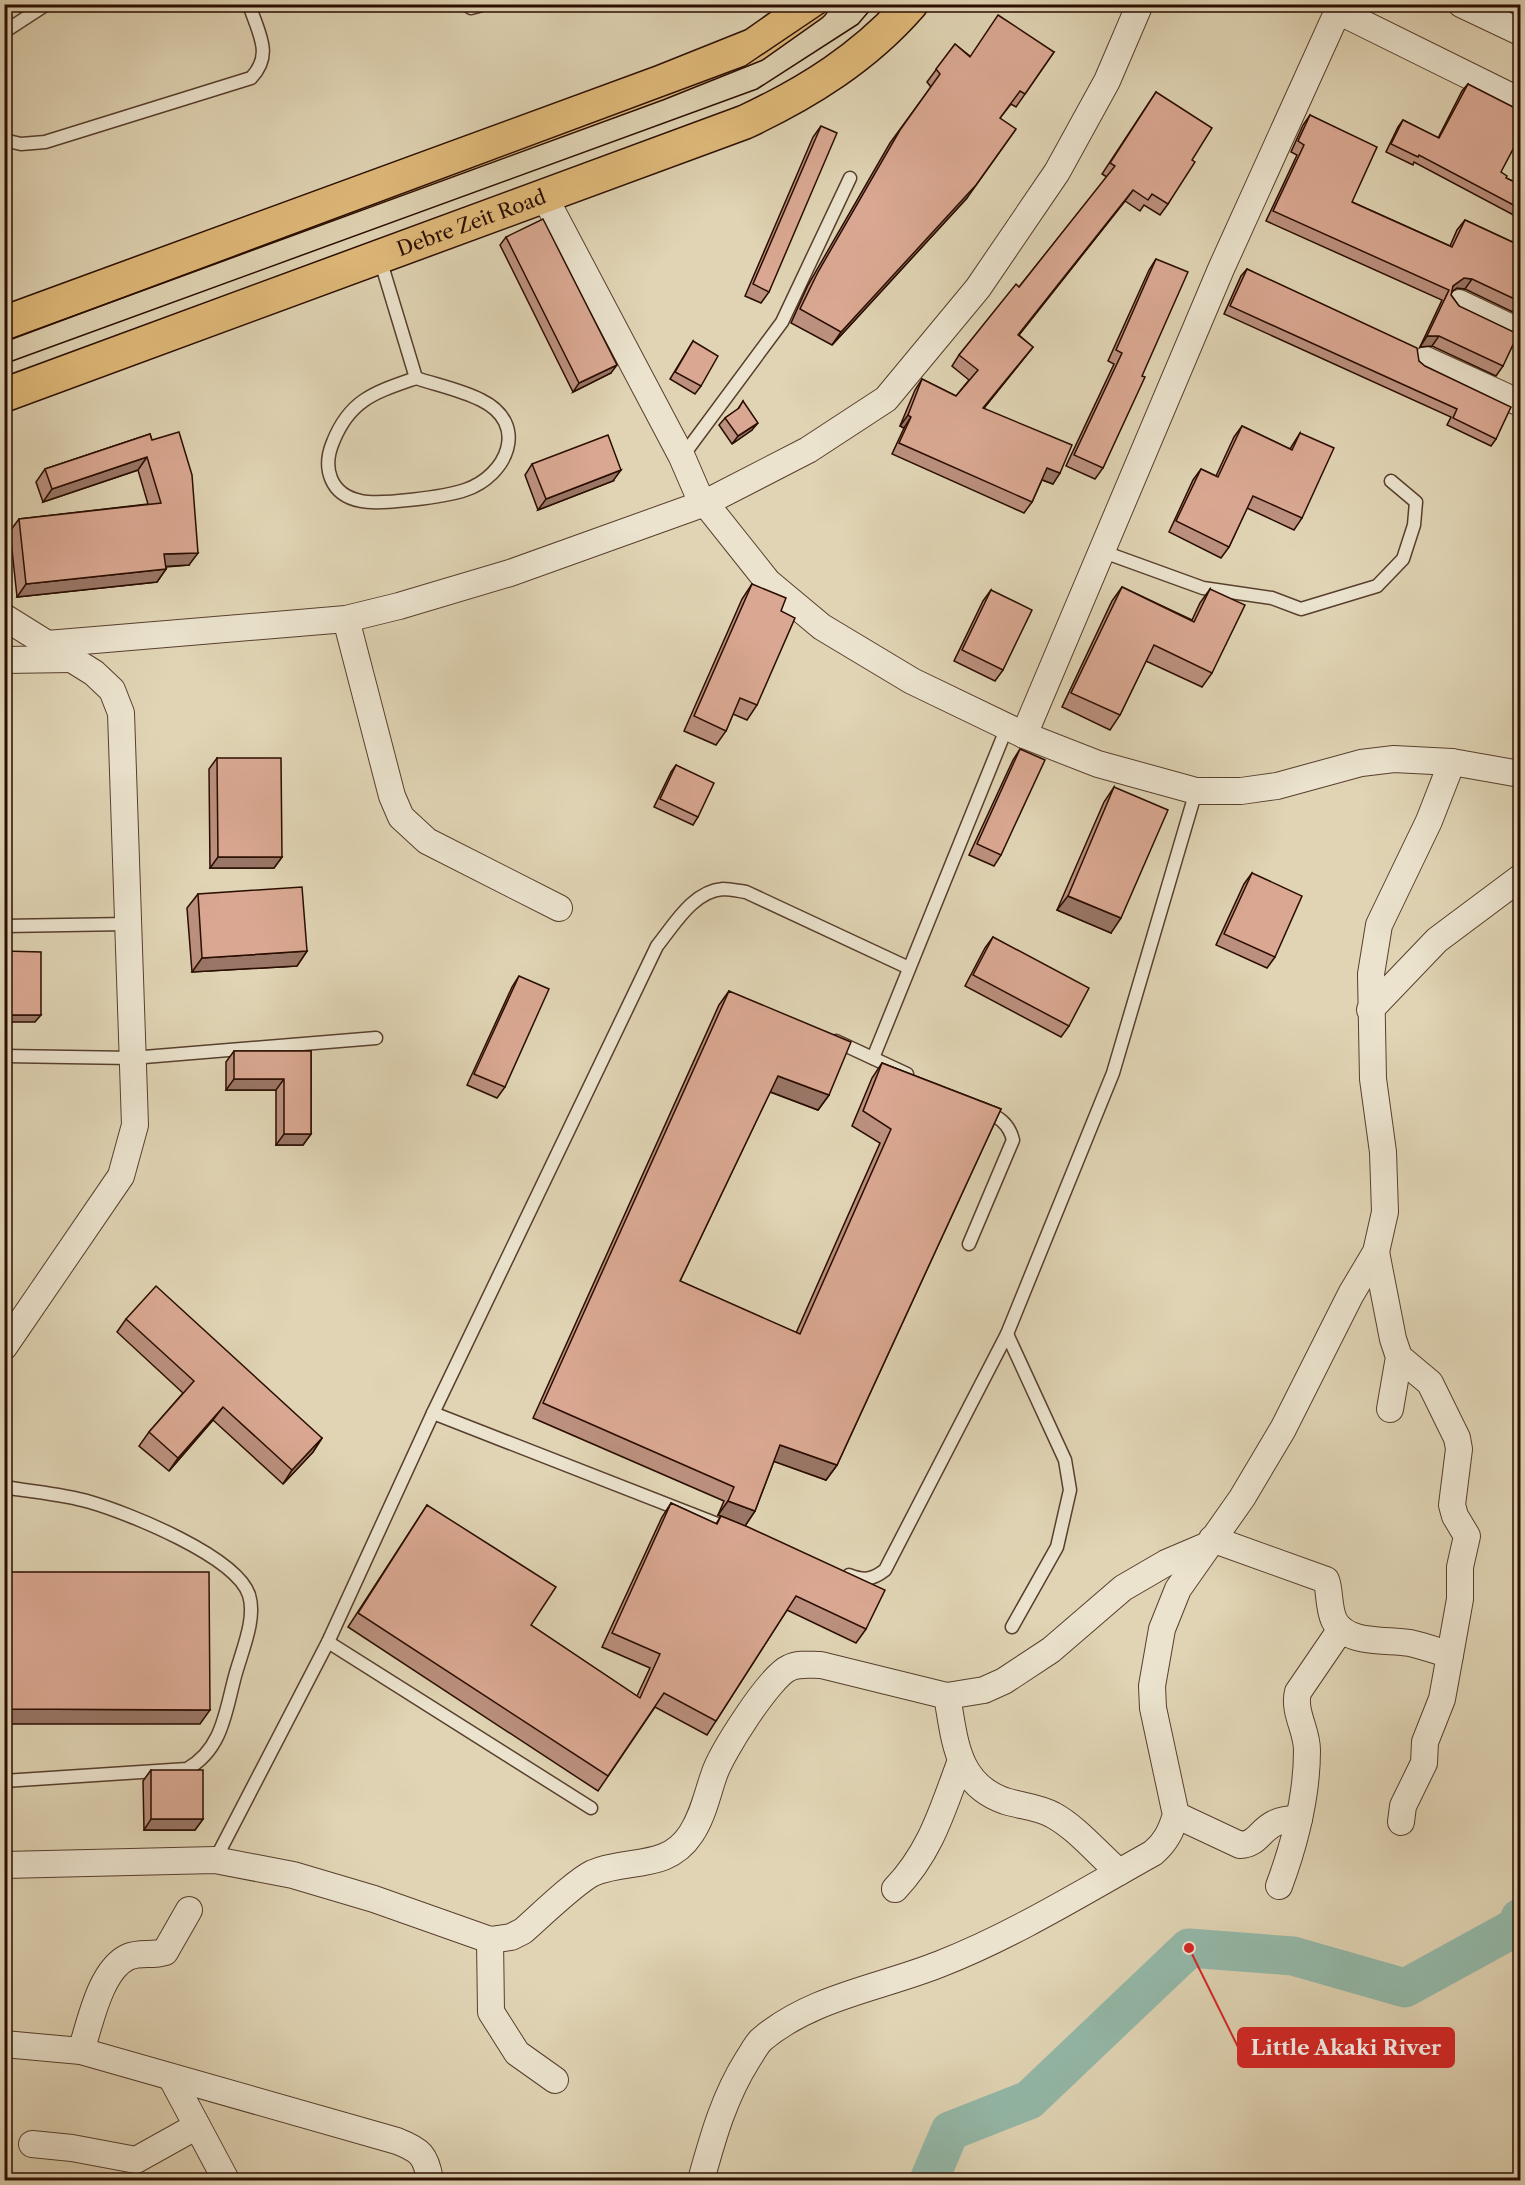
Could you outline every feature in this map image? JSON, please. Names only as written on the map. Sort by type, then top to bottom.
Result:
[{"type":"main road","points":[[4,323],[659,83],[754,45],[812,4]]},
{"type":"main road","name":"Debre Zeit Road","points":[[4,394],[543,194],[745,122],[781,105],[835,73],[898,19],[911,4]]},
{"type":"street","points":[[47,644],[346,619],[510,573],[705,503],[808,450],[886,399],[978,288],[1057,172],[1107,81],[1140,4]]},
{"type":"street","points":[[1461,4],[1521,32]]},
{"type":"street","points":[[1016,731],[1101,551],[1221,269],[1339,8],[1521,101]]},
{"type":"street","points":[[543,194],[682,457],[698,494],[768,582],[822,627],[912,681],[1016,731],[1098,764],[1196,791],[1241,791],[1277,786],[1361,763],[1383,760],[1452,762],[1521,774]]},
{"type":"street","points":[[1459,303],[1521,332]]},
{"type":"street","points":[[1426,360],[1518,396]]},
{"type":"street","points":[[4,617],[94,673],[112,690],[121,713],[135,1125],[121,1176],[4,1347]]},
{"type":"street","points":[[346,619],[392,796],[401,817],[427,841],[559,908]]},
{"type":"street","points":[[4,660],[72,660]]},
{"type":"street","points":[[701,2181],[721,2108],[760,2041],[799,2015],[834,2000],[940,1964],[1040,1916],[1119,1872],[1164,1843],[1176,1815],[1153,1708],[1152,1686],[1162,1629],[1178,1589],[1242,1498],[1283,1429],[1351,1294],[1376,1252],[1385,1212],[1383,1152],[1373,1079],[1371,974],[1379,925],[1429,821],[1452,762]]},
{"type":"street","points":[[1370,1010],[1437,940],[1521,878]]},
{"type":"street","points":[[1376,1252],[1393,1339],[1399,1357],[1390,1409]]},
{"type":"street","points":[[1399,1357],[1430,1383],[1459,1449],[1452,1505],[1455,1516],[1467,1536],[1460,1567],[1460,1599],[1442,1699],[1425,1742],[1424,1763],[1403,1806],[1401,1822]]},
{"type":"street","points":[[4,1865],[215,1860],[293,1875],[374,1899],[490,1940],[511,1937],[523,1931],[590,1874],[604,1869],[653,1861],[678,1849],[700,1816],[714,1773],[723,1755],[776,1679],[788,1668],[821,1665],[947,1696],[984,1690],[1004,1681],[1051,1650],[1123,1588],[1209,1542],[1326,1580],[1327,1599],[1334,1619],[1341,1629],[1365,1638],[1413,1644],[1450,1655]]},
{"type":"street","points":[[1279,1886],[1291,1854],[1299,1820],[1307,1750],[1296,1699],[1298,1692],[1341,1629]]},
{"type":"street","points":[[947,1696],[960,1763],[971,1779],[997,1798],[1040,1809],[1059,1818],[1119,1872]]},
{"type":"street","points":[[896,1889],[923,1856],[960,1763]]},
{"type":"street","points":[[1176,1815],[1240,1845],[1254,1841],[1274,1822],[1299,1820]]},
{"type":"street","points":[[81,2052],[105,1982],[114,1966],[138,1954],[165,1953],[189,1910]]},
{"type":"street","points":[[490,1940],[491,2012],[517,2053],[555,2080]]},
{"type":"street","points":[[4,2044],[81,2052],[414,2148],[426,2160],[430,2181]]},
{"type":"street","points":[[172,2079],[226,2181]]},
{"type":"street","points":[[32,2144],[72,2148],[136,2160],[197,2126]]},
{"type":"lane","points":[[4,32],[47,4]]},
{"type":"lane","points":[[4,140],[21,144],[45,142],[251,78],[261,67],[265,53],[249,4]]},
{"type":"lane","points":[[465,4],[471,8],[486,4]]},
{"type":"lane","points":[[682,457],[782,322],[850,178]]},
{"type":"lane","points":[[379,256],[416,378]]},
{"type":"lane","points":[[416,378],[481,400],[500,414],[510,433],[507,450],[494,471],[466,490],[420,499],[361,501],[342,493],[329,478],[328,460],[333,441],[348,415],[367,396],[416,378]]},
{"type":"lane","points":[[1101,551],[1203,588],[1272,598],[1301,609],[1377,586],[1403,559],[1414,525],[1416,502],[1391,481]]},
{"type":"lane","points":[[873,1058],[909,968],[1016,731]]},
{"type":"lane","points":[[839,1571],[861,1580],[874,1579],[885,1570],[1006,1334],[1113,1073],[1196,791]]},
{"type":"lane","points":[[215,1860],[328,1642],[433,1413],[657,946],[681,915],[703,895],[723,889],[746,892],[909,968]]},
{"type":"lane","points":[[4,926],[127,924]]},
{"type":"lane","points":[[821,1034],[915,1078]]},
{"type":"lane","points":[[4,1056],[132,1058],[376,1038]]},
{"type":"lane","points":[[969,1103],[1004,1121],[1011,1130],[1013,1140],[969,1244]]},
{"type":"lane","points":[[1006,1334],[1065,1460],[1070,1490],[1057,1547],[1012,1627]]},
{"type":"lane","points":[[433,1413],[740,1533]]},
{"type":"lane","points":[[4,1487],[89,1502],[151,1525],[219,1560],[238,1577],[249,1594],[251,1614],[221,1729],[202,1761],[187,1769],[4,1781]]},
{"type":"lane","points":[[328,1642],[591,1808]]},
{"type":"building","points":[[998,15],[1054,52],[1025,94],[1020,91],[1000,118],[1016,129],[976,185],[841,332],[800,309],[818,272],[900,130],[940,74],[936,69],[955,44],[970,57]]},
{"type":"building","points":[[1468,84],[1521,111],[1521,134],[1501,172],[1507,176],[1506,178],[1521,185],[1521,209],[1419,155],[1418,157],[1391,144],[1403,120],[1439,138]]},
{"type":"building","points":[[1156,92],[1212,128],[1192,160],[1195,162],[1168,204],[1152,194],[1148,200],[1133,190],[1018,335],[1033,347],[983,408],[1072,445],[1060,473],[1047,468],[1032,502],[899,443],[911,417],[908,415],[922,379],[956,396],[978,370],[959,355],[1016,284],[1019,287],[1115,166],[1110,163]]},
{"type":"building","points":[[1310,115],[1377,147],[1352,202],[1452,247],[1465,220],[1521,246],[1521,302],[1472,279],[1464,278],[1453,286],[1451,295],[1459,306],[1518,334],[1503,366],[1439,336],[1427,336],[1449,290],[1273,211],[1304,145],[1298,141]]},
{"type":"building","points":[[821,126],[837,133],[769,292],[753,284]]},
{"type":"building","points":[[543,219],[617,365],[579,383],[506,237]]},
{"type":"building","points":[[1156,259],[1188,272],[1142,376],[1145,377],[1103,468],[1074,455],[1122,353],[1116,350]]},
{"type":"building","points":[[1247,269],[1417,348],[1419,361],[1425,366],[1511,407],[1496,439],[1453,418],[1457,409],[1230,306]]},
{"type":"building","points":[[693,341],[718,356],[701,386],[675,372]]},
{"type":"building","points":[[743,401],[758,423],[738,436],[725,418],[739,408]]},
{"type":"building","points":[[1242,426],[1292,450],[1300,433],[1334,448],[1302,518],[1253,496],[1229,547],[1176,521],[1201,469],[1218,477]]},
{"type":"building","points":[[179,432],[192,475],[198,553],[164,554],[166,569],[26,584],[19,519],[161,503],[147,457],[52,489],[45,469],[150,434],[152,440]]},
{"type":"building","points":[[608,435],[621,470],[546,499],[532,464]]},
{"type":"building","points":[[752,584],[786,598],[781,611],[795,618],[757,705],[740,698],[726,731],[694,716]]},
{"type":"building","points":[[1122,587],[1194,622],[1210,589],[1245,605],[1212,673],[1154,645],[1120,715],[1071,693]]},
{"type":"building","points":[[991,590],[1032,610],[1003,670],[962,650]]},
{"type":"building","points":[[1020,749],[1045,760],[1001,855],[977,844]]},
{"type":"building","points":[[217,758],[281,758],[282,857],[218,857]]},
{"type":"building","points":[[676,765],[714,783],[698,817],[660,799]]},
{"type":"building","points":[[1114,787],[1168,810],[1121,918],[1068,896]]},
{"type":"building","points":[[1252,873],[1302,896],[1275,957],[1224,934]]},
{"type":"building","points":[[302,887],[307,951],[202,958],[198,894]]},
{"type":"building","points":[[993,937],[1089,988],[1069,1026],[973,975]]},
{"type":"building","points":[[4,951],[41,952],[41,1015],[4,1015]]},
{"type":"building","points":[[519,976],[549,989],[505,1087],[474,1074]]},
{"type":"building","points":[[729,991],[851,1042],[829,1095],[778,1076],[680,1281],[800,1334],[891,1129],[863,1111],[882,1063],[1001,1109],[837,1465],[780,1445],[755,1511],[728,1501],[734,1487],[543,1403]]},
{"type":"building","points":[[234,1051],[311,1051],[311,1134],[284,1134],[284,1079],[234,1079]]},
{"type":"building","points":[[4,1056],[9,1056],[9,1094],[4,1094]]},
{"type":"building","points":[[156,1286],[322,1438],[292,1470],[223,1407],[178,1458],[149,1432],[194,1381],[126,1319]]},
{"type":"building","points":[[671,1503],[717,1524],[721,1516],[885,1590],[866,1629],[796,1596],[716,1721],[664,1693],[608,1776],[358,1613],[427,1505],[556,1587],[531,1625],[640,1698],[660,1654],[612,1633]]},
{"type":"building","points":[[4,1572],[209,1572],[210,1710],[4,1709]]},
{"type":"building","points":[[151,1770],[203,1770],[203,1819],[151,1819]]},
{"type":"waterway","points":[[929,2180],[950,2131],[1029,2100],[1189,1948],[1293,1956],[1405,1988],[1516,1927],[1520,1918]]},
{"type":"tram line","points":[[4,342],[745,66],[837,4]]},
{"type":"tram line","points":[[4,364],[757,89],[858,24],[875,4]]},
{"type":"place","name":"Little Akaki River","points":[[1189,1948]]}]
